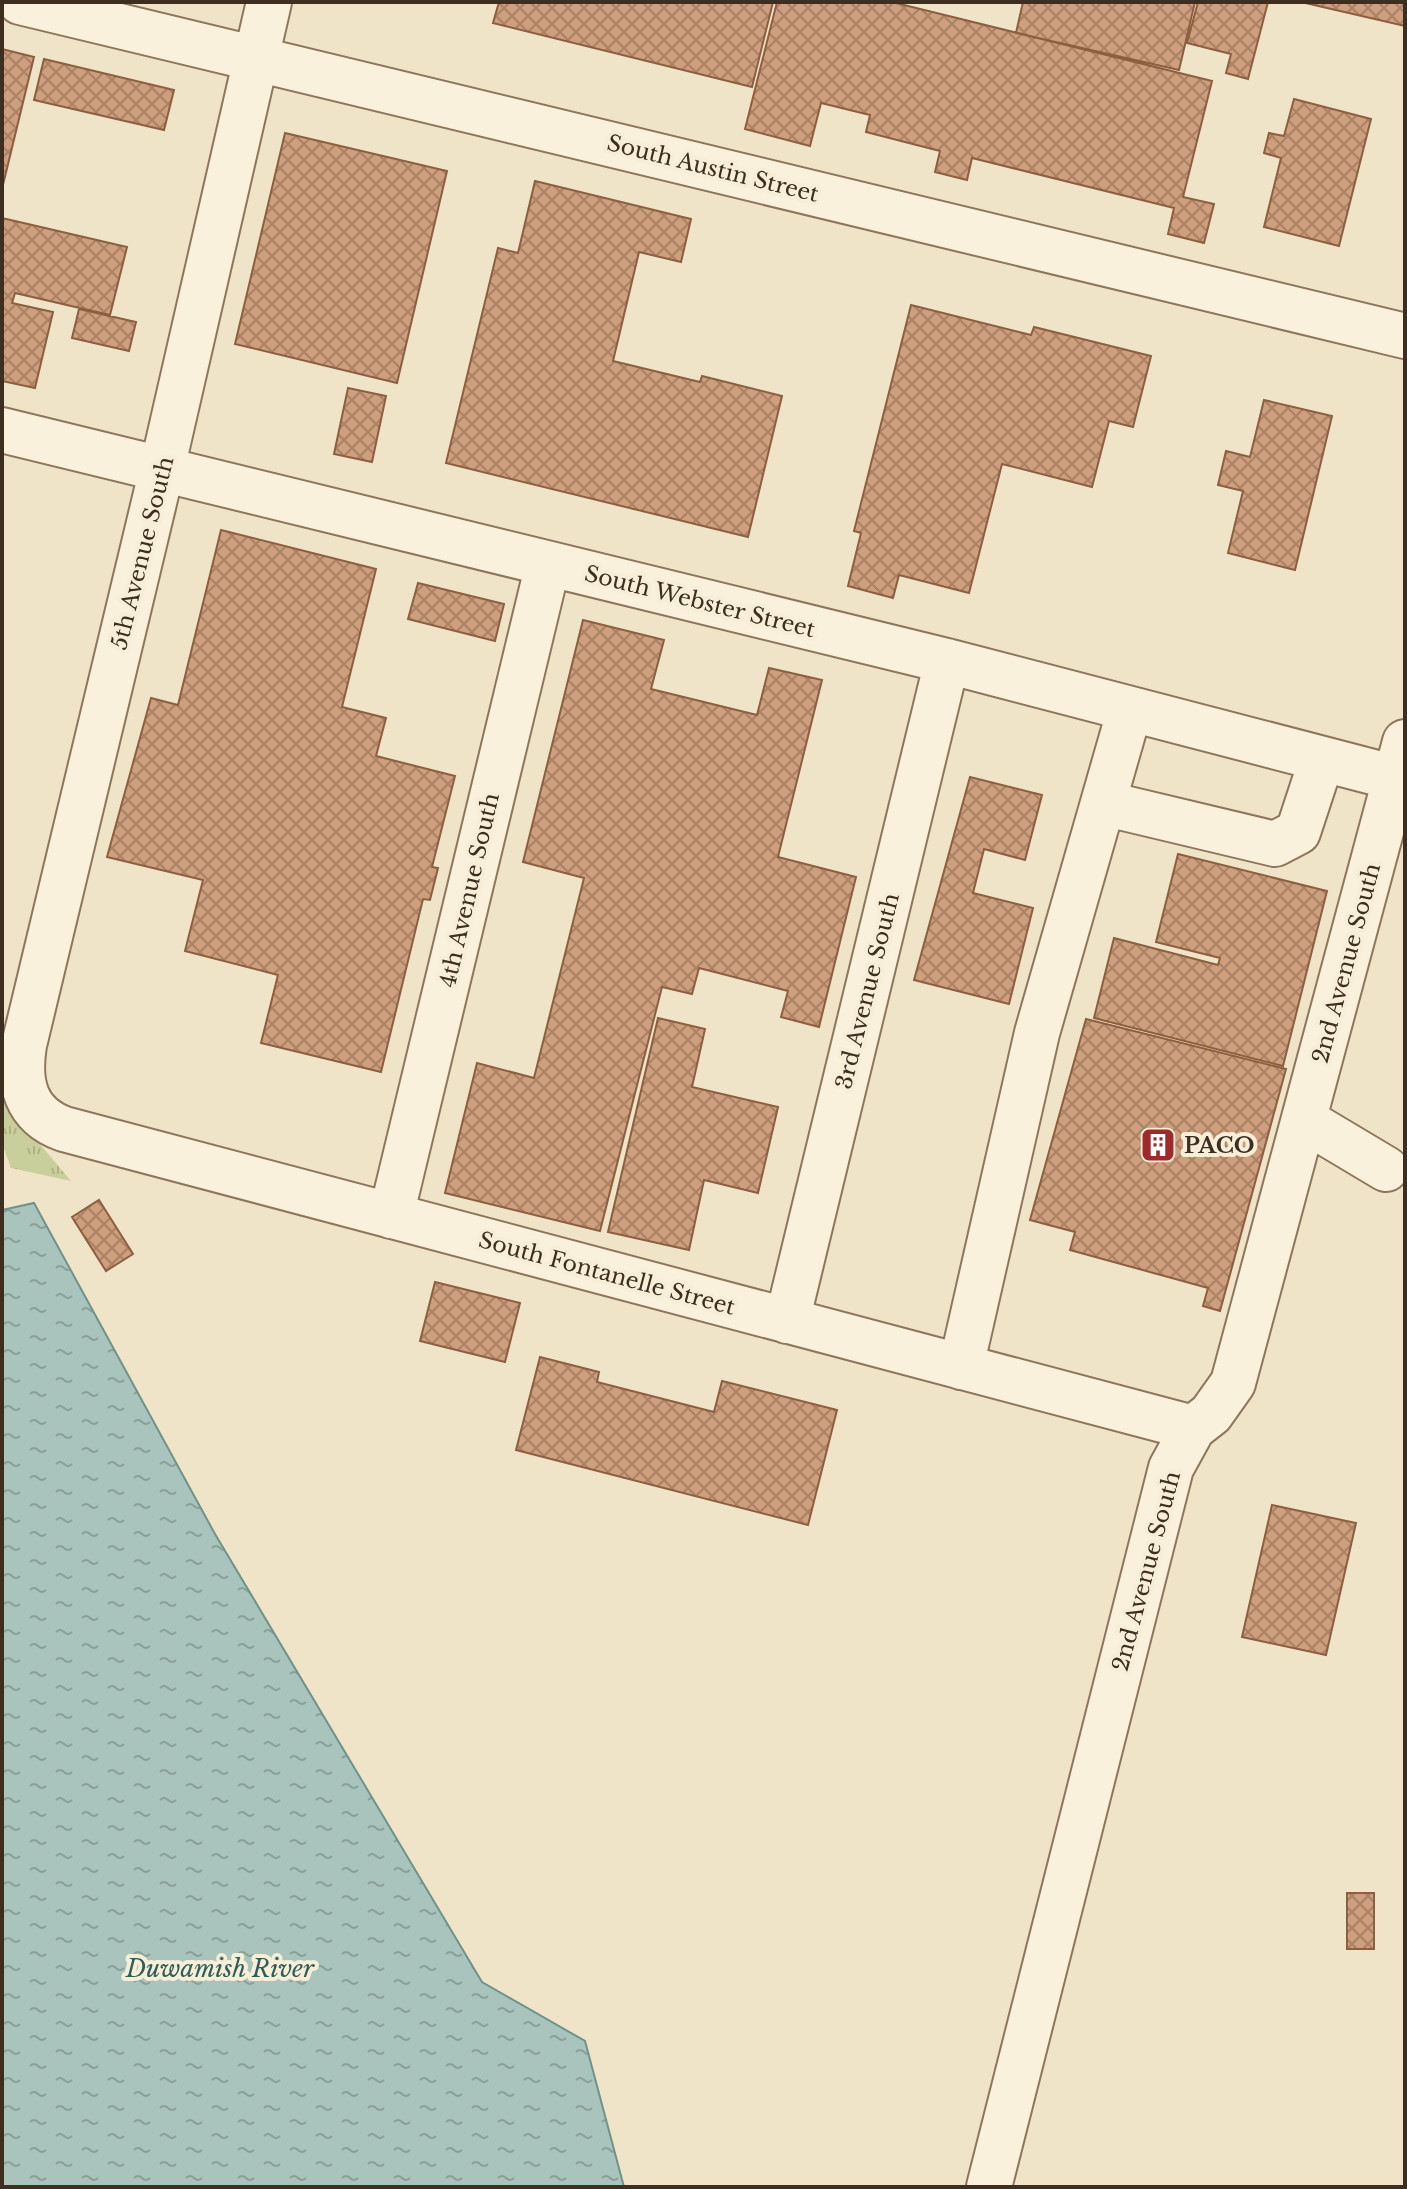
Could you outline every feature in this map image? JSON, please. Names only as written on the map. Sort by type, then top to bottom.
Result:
[{"type":"street","name":"South Austin Street","points":[[20,2],[1405,336]]},
{"type":"street","name":"5th Avenue South","points":[[30,1103],[20,1069],[24,1045],[162,469],[269,2]]},
{"type":"street","name":"South Webster Street","points":[[2,430],[162,469],[268,483],[548,564],[947,661],[1322,759],[1400,760]]},
{"type":"street","name":"4th Avenue South","points":[[391,1216],[548,564]]},
{"type":"street","name":"3rd Avenue South","points":[[787,1321],[947,661]]},
{"type":"street","points":[[961,1367],[1037,1033],[1130,709]]},
{"type":"street","points":[[1103,803],[1275,844],[1298,832],[1322,759]]},
{"type":"street","name":"2nd Avenue South","points":[[989,2187],[1171,1468],[1193,1428],[1211,1414],[1233,1383],[1400,760]]},
{"type":"street","name":"South Fontanelle Street","points":[[30,1103],[46,1122],[64,1129],[1193,1428]]},
{"type":"street","points":[[1304,1120],[1386,1169]]},
{"type":"green space","points":[[2,1099],[71,1181],[11,1168],[2,1143]]},
{"type":"water","name":"Duwamish River","points":[[34,1203],[215,1534],[482,1982],[585,2041],[624,2187],[2,2187],[2,1210]]},
{"type":"building","points":[[499,2],[773,2],[752,87],[493,23]]},
{"type":"building","points":[[777,2],[892,2],[1212,81],[1183,197],[1214,204],[1204,243],[1168,234],[1174,208],[972,158],[967,180],[935,172],[940,151],[866,132],[870,115],[821,103],[810,146],[745,129]]},
{"type":"building","points":[[1023,2],[1195,2],[1179,70],[1016,33]]},
{"type":"building","points":[[1198,2],[1268,2],[1248,79],[1226,73],[1231,54],[1187,43]]},
{"type":"building","points":[[1301,2],[1405,2],[1405,26]]},
{"type":"building","points":[[2,49],[34,57],[2,189]]},
{"type":"building","points":[[44,59],[174,90],[164,130],[34,100]]},
{"type":"building","points":[[1294,99],[1371,119],[1339,246],[1264,227],[1281,158],[1264,153],[1269,133],[1284,136]]},
{"type":"building","points":[[285,133],[447,171],[397,383],[235,344]]},
{"type":"building","points":[[535,181],[691,219],[681,262],[639,252],[613,361],[700,382],[702,376],[782,396],[748,537],[446,463],[498,248],[518,253]]},
{"type":"building","points":[[2,218],[127,247],[110,315],[15,293],[12,303],[53,312],[35,388],[2,381]]},
{"type":"building","points":[[911,305],[1031,335],[1034,327],[1151,356],[1133,427],[1109,421],[1092,487],[1002,464],[969,593],[899,575],[893,598],[848,586],[861,533],[854,531]]},
{"type":"building","points":[[79,309],[136,322],[129,351],[72,338]]},
{"type":"building","points":[[348,388],[386,396],[372,462],[334,454]]},
{"type":"building","points":[[1264,400],[1332,416],[1295,570],[1228,553],[1243,491],[1218,485],[1226,451],[1250,457]]},
{"type":"building","points":[[221,530],[376,569],[342,707],[386,718],[376,756],[455,776],[432,867],[438,868],[430,900],[423,899],[381,1072],[261,1043],[278,975],[185,951],[203,880],[107,857],[151,698],[178,705]]},
{"type":"building","points":[[418,583],[504,604],[495,641],[408,619]]},
{"type":"building","points":[[583,620],[664,640],[651,689],[757,715],[769,668],[822,680],[778,857],[856,877],[819,1027],[781,1017],[788,991],[699,968],[692,994],[662,987],[600,1231],[445,1193],[477,1063],[534,1078],[584,878],[523,862]]},
{"type":"building","points":[[970,777],[1042,795],[1025,860],[984,849],[973,893],[1033,908],[1009,1004],[914,980]]},
{"type":"building","points":[[1178,854],[1327,891],[1283,1066],[1094,1018],[1114,938],[1218,965],[1220,958],[1156,942]]},
{"type":"building","points":[[658,1018],[705,1029],[692,1087],[778,1107],[758,1193],[704,1180],[689,1250],[608,1232]]},
{"type":"building","name":"PACO","points":[[1086,1019],[1286,1069],[1220,1311],[1203,1306],[1208,1288],[1070,1250],[1075,1232],[1030,1220]]},
{"type":"building","points":[[99,1200],[133,1254],[106,1271],[72,1217]]},
{"type":"building","points":[[435,1282],[520,1303],[505,1362],[420,1341]]},
{"type":"building","points":[[540,1357],[599,1372],[597,1382],[714,1412],[722,1381],[837,1410],[808,1525],[516,1450]]},
{"type":"building","points":[[1272,1505],[1356,1523],[1326,1655],[1242,1637]]},
{"type":"building","points":[[1347,1893],[1374,1893],[1374,1949],[1347,1949]]},
{"type":"place","name":"PACO","points":[[1158,1145]]}]
